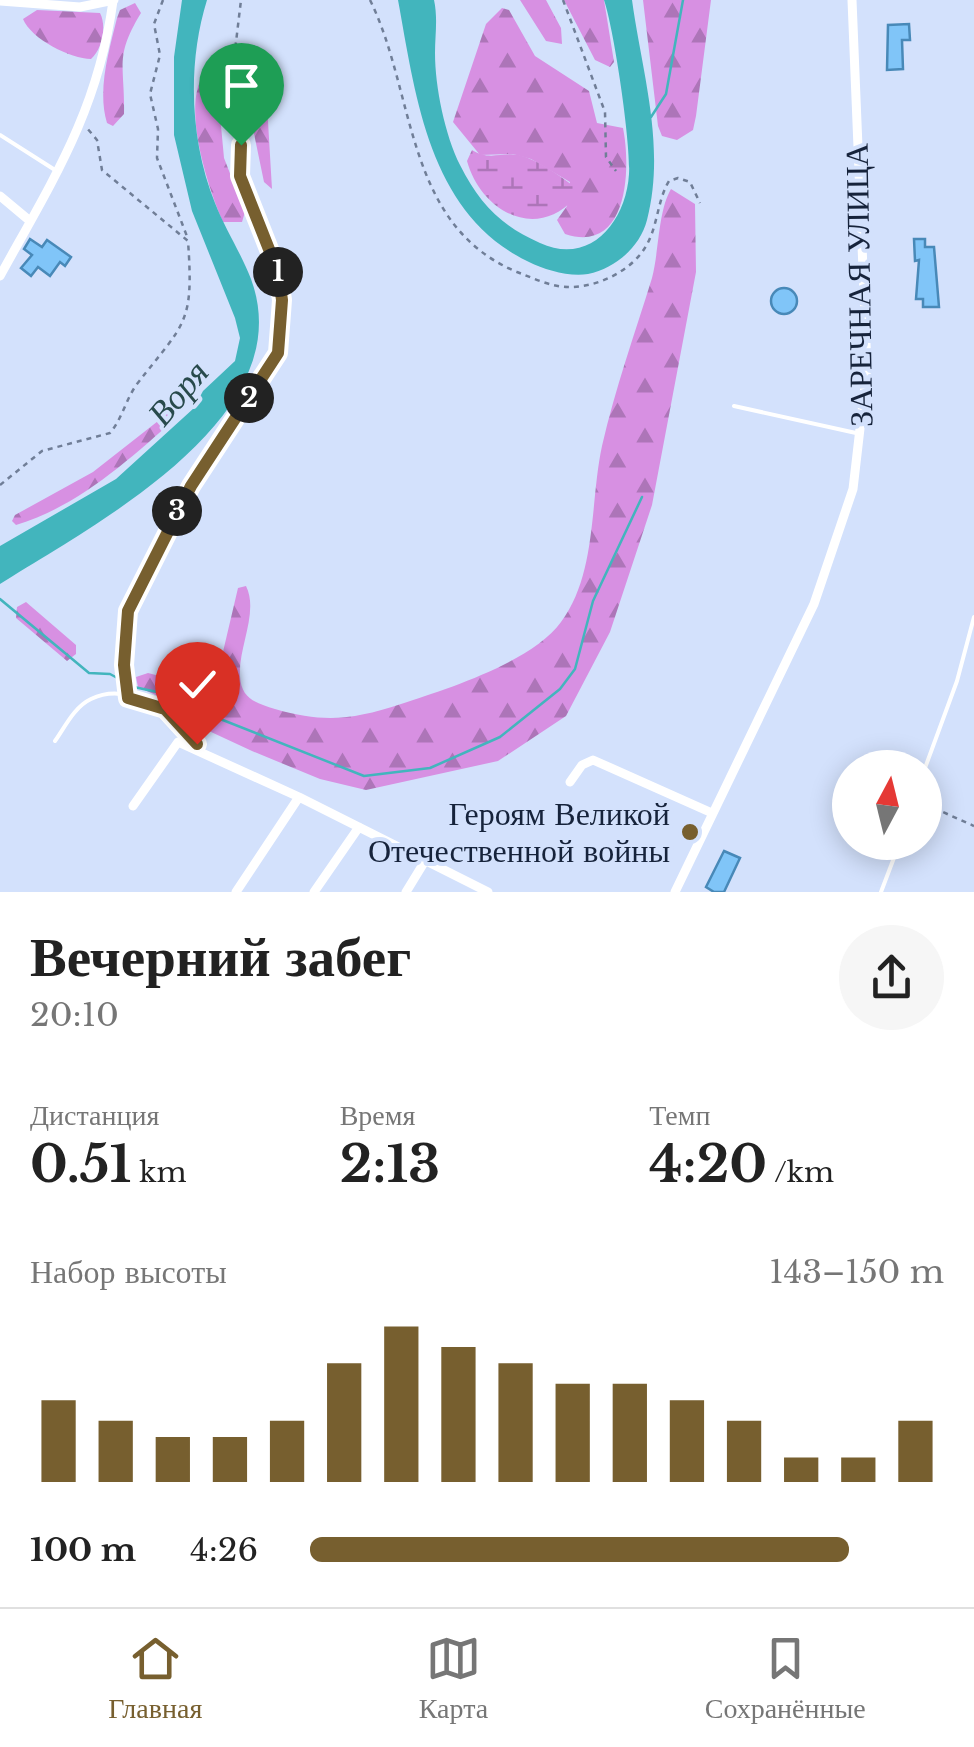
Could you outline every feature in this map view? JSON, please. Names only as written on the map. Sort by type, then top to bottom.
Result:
[{"type":"street","points":[[0,1],[80,7],[113,0],[104,62],[82,124],[0,276]]},
{"type":"street","name":"ЗАРЕЧНАЯ УЛИЦА","points":[[675,892],[836,551],[853,489],[867,368],[852,0]]},
{"type":"street","points":[[0,12],[12,3]]},
{"type":"street","points":[[0,196],[30,222]]},
{"type":"street","points":[[133,806],[178,742],[300,797],[488,892]]},
{"type":"street","points":[[570,782],[582,765],[593,760],[712,813]]},
{"type":"street","points":[[236,892],[300,797]]},
{"type":"street","points":[[314,892],[359,828]]},
{"type":"street","points":[[406,892],[425,861]]},
{"type":"lane","points":[[0,135],[58,172]]},
{"type":"lane","points":[[734,406],[862,434]]},
{"type":"lane","points":[[932,750],[957,681],[974,617]]},
{"type":"lane","points":[[55,741],[78,708],[93,698],[128,698],[165,709],[199,750]]},
{"type":"lane","points":[[881,892],[893,860]]},
{"type":"path","points":[[0,486],[42,451],[98,438],[117,425],[134,389],[177,338],[185,320],[191,283],[188,241],[157,158],[158,129],[150,94],[160,55],[154,24],[163,0]]},
{"type":"path","points":[[128,698],[124,665],[128,611],[191,486],[278,353],[282,300],[278,272],[240,176],[241,145],[229,100],[241,0]]},
{"type":"path","points":[[370,0],[428,182],[453,222],[476,247],[505,266],[562,287],[600,282],[646,248],[669,181],[678,178],[690,182],[700,203]]},
{"type":"path","points":[[563,0],[598,91],[604,112],[606,157],[616,171]]},
{"type":"path","points":[[82,124],[98,140],[102,170],[188,241]]},
{"type":"path","points":[[942,812],[974,826]]},
{"type":"green space","points":[[520,0],[546,0],[561,28],[562,44],[546,41]]},
{"type":"green space","points":[[564,0],[604,0],[614,62],[610,67],[595,60]]},
{"type":"green space","points":[[643,0],[711,0],[693,130],[677,140],[662,136],[658,126]]},
{"type":"green space","points":[[135,3],[141,13],[124,51],[124,114],[113,126],[107,123],[104,110],[105,70],[120,10]]},
{"type":"green space","points":[[502,8],[509,10],[535,56],[589,91],[597,123],[623,128],[625,184],[614,220],[602,232],[586,237],[565,234],[557,220],[567,206],[570,182],[531,159],[513,154],[480,155],[453,122],[486,24]]},
{"type":"green space","points":[[37,10],[100,13],[103,31],[95,55],[91,59],[73,56],[34,34],[23,19]]},
{"type":"green space","points":[[208,69],[216,72],[224,158],[245,212],[242,222],[223,222],[199,144],[196,100],[199,83]]},
{"type":"green space","points":[[252,77],[266,88],[272,189],[264,182],[246,95]]},
{"type":"green space","points":[[472,150],[484,155],[519,155],[534,160],[575,187],[574,199],[543,218],[511,215],[484,194],[474,179],[467,161]]},
{"type":"green space","points":[[671,189],[695,204],[696,272],[652,505],[610,632],[566,716],[498,761],[366,790],[320,779],[252,751],[196,725],[169,701],[138,687],[136,677],[148,673],[214,690],[238,588],[246,586],[250,607],[240,665],[243,690],[262,705],[308,716],[353,716],[420,698],[510,662],[548,636],[573,603],[581,582],[602,446],[652,278]]},
{"type":"green space","points":[[167,414],[176,418],[101,481],[38,517],[16,525],[12,521],[15,515],[93,472]]},
{"type":"green space","points":[[26,602],[76,645],[76,654],[67,661],[16,618],[17,607]]},
{"type":"shaded area","points":[[182,0],[207,0],[196,50],[196,128],[215,203],[251,279],[259,329],[247,376],[219,420],[180,461],[135,498],[0,584],[0,546],[116,479],[194,408],[203,391],[235,361],[240,338],[235,318],[192,211],[174,135],[174,57]]},
{"type":"shaded area","points":[[398,0],[434,0],[435,66],[442,110],[455,153],[475,191],[492,212],[526,236],[558,249],[574,249],[602,236],[621,209],[626,192],[629,159],[625,113],[604,0],[632,0],[650,110],[654,165],[644,230],[625,255],[588,274],[557,272],[529,262],[495,241],[469,215],[448,184],[433,150],[412,76]]},
{"type":"building","points":[[909,24],[910,40],[902,40],[903,69],[887,70],[888,25]]},
{"type":"building","points":[[30,239],[42,247],[47,240],[71,257],[65,266],[60,262],[50,276],[38,267],[31,276],[21,268],[32,255],[24,249]]},
{"type":"building","points":[[914,239],[925,239],[925,247],[934,247],[939,307],[923,307],[923,299],[916,299],[919,260],[915,261]]},
{"type":"building","points":[[784,288],[793,292],[797,301],[793,310],[784,314],[775,310],[771,301],[775,292]]},
{"type":"building","points":[[724,851],[740,858],[724,892],[714,892],[706,887]]},
{"type":"waterway","points":[[651,117],[666,94],[683,0]]},
{"type":"waterway","points":[[0,599],[89,673],[110,674],[134,687],[171,695],[205,713],[364,776],[430,768],[500,737],[560,689],[575,669],[593,601],[642,497]]},
{"type":"place","name":"Героям Великой Отечественной войны","points":[[690,832]]},
{"type":"route","points":[[197,744],[165,709],[128,698],[124,665],[126,629],[128,611],[191,486],[278,353],[282,300],[278,272],[244,190],[240,176],[241,145]]},
{"type":"water label","name":"Воря","points":[[178,393]]}]
